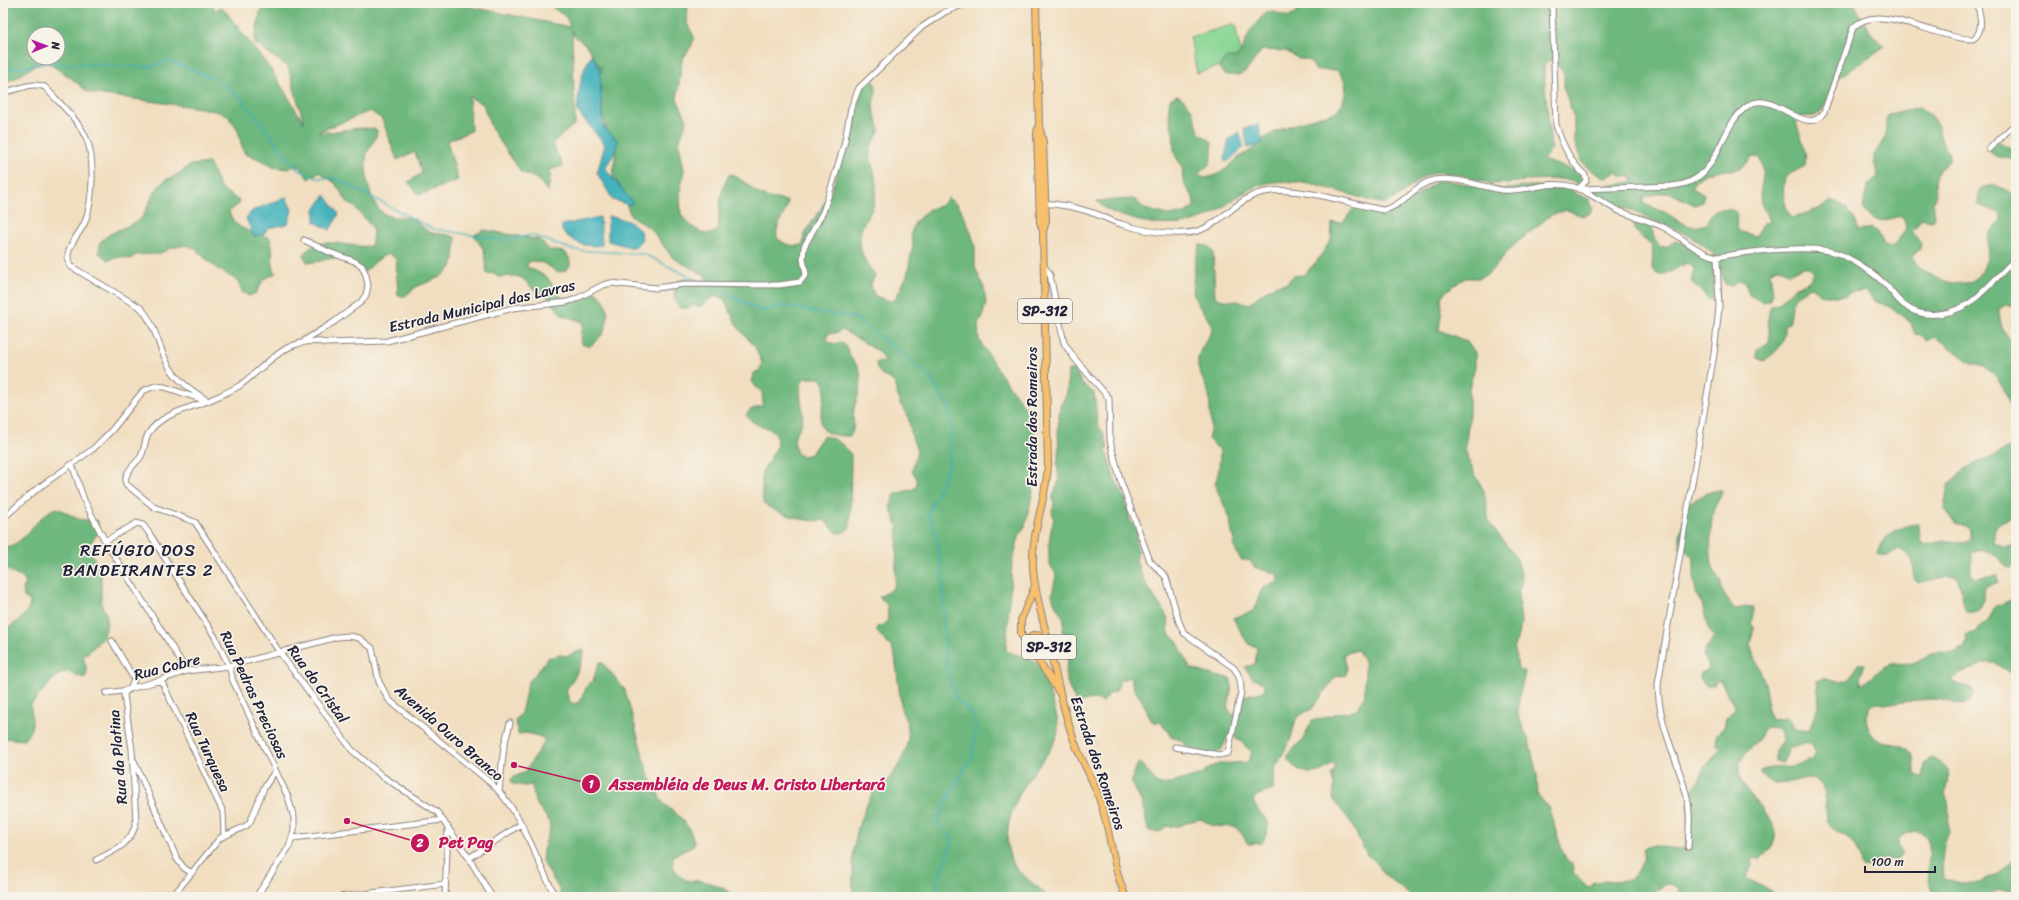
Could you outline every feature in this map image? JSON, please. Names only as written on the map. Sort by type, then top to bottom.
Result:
[{"type":"main road","name":"Estrada dos Romeiros","points":[[1036,3],[1039,125],[1043,142],[1043,203],[1046,221],[1043,232],[1048,466],[1044,499],[1034,537],[1033,566],[1035,586],[1061,695],[1075,742],[1100,799],[1110,835],[1120,883],[1126,897]]},
{"type":"main road","points":[[1035,586],[1021,620],[1021,634],[1061,695]]},
{"type":"main road","points":[[1029,648],[1030,638],[1033,635],[1047,636]]},
{"type":"street","name":"Estrada Municipal das Lavras","points":[[128,486],[125,481],[126,476],[142,454],[148,434],[154,428],[174,414],[208,401],[238,386],[280,351],[303,341],[318,341],[327,343],[387,341],[513,308],[576,300],[603,285],[611,283],[656,288],[685,284],[742,283],[778,285],[800,282],[806,274],[803,259],[804,247],[823,212],[844,146],[851,108],[859,88],[922,27],[945,12],[967,3]]},
{"type":"street","points":[[1552,3],[1556,125],[1561,143],[1578,168],[1585,175],[1586,181],[1578,189]]},
{"type":"street","points":[[1902,15],[1960,37],[1973,39],[1977,36],[1980,26],[1977,3]]},
{"type":"street","points":[[1043,203],[1074,207],[1119,224],[1184,234],[1194,232],[1215,223],[1240,203],[1253,195],[1263,192],[1294,191],[1382,210],[1390,209],[1420,187],[1435,180],[1446,180],[1505,190],[1554,184],[1578,189],[1684,185],[1692,182],[1705,172],[1713,161],[1734,121],[1741,111],[1752,104],[1761,102],[1772,104],[1805,120],[1813,121],[1820,118],[1824,112],[1853,28],[1858,19],[1864,14]]},
{"type":"street","points":[[3,92],[29,85],[38,84],[45,87],[86,138],[92,162],[90,193],[85,222],[68,254],[70,266],[141,308],[147,315],[168,366],[186,387],[208,401]]},
{"type":"street","points":[[1989,149],[2016,124]]},
{"type":"street","points":[[1578,189],[1622,212],[1666,229],[1706,255],[1718,257],[1785,249],[1828,251],[1837,253],[1876,277],[1905,306],[1913,311],[1926,314],[1953,311],[1969,304],[2016,258]]},
{"type":"street","points":[[303,341],[334,322],[361,302],[366,295],[368,286],[366,275],[358,264],[304,240]]},
{"type":"street","points":[[1688,848],[1689,804],[1664,726],[1658,698],[1658,684],[1714,354],[1719,307],[1718,257]]},
{"type":"street","points":[[1044,266],[1050,275],[1064,343],[1075,359],[1109,398],[1110,440],[1112,449],[1121,482],[1150,561],[1166,577],[1179,622],[1184,632],[1234,668],[1241,683],[1240,698],[1228,753],[1220,755],[1175,747]]},
{"type":"street","points":[[3,518],[37,489],[93,449],[112,430],[143,391],[155,386],[165,387],[208,401]]},
{"type":"street","points":[[72,464],[84,500],[105,541],[187,671]]},
{"type":"street","name":"Rua do Cristal","points":[[128,486],[154,507],[195,522],[280,653],[352,750],[382,776],[431,807],[448,827],[469,858],[492,897]]},
{"type":"street","name":"Rua Pedras Preciosas","points":[[105,541],[137,523],[143,524],[203,618],[229,666],[232,681],[275,771],[264,788],[250,822],[246,826],[224,835],[172,897]]},
{"type":"street","name":"Avenida Ouro Branco","points":[[280,653],[337,637],[354,636],[365,641],[374,652],[380,682],[389,700],[499,792],[518,817],[556,897]]},
{"type":"street","name":"Rua da Platina","points":[[96,860],[122,846],[133,833],[136,814],[133,759],[124,695],[125,692],[131,688],[134,679],[112,641]]},
{"type":"street","name":"Rua Cobre","points":[[106,693],[161,680],[187,671],[229,666],[280,653]]},
{"type":"street","name":"Rua Turquesa","points":[[161,680],[223,812],[224,835]]},
{"type":"street","points":[[499,792],[504,746],[510,723]]},
{"type":"street","points":[[133,759],[177,859],[184,868],[192,873]]},
{"type":"street","points":[[256,897],[285,856],[293,838],[294,818],[291,807],[275,771]]},
{"type":"street","points":[[293,838],[443,820]]},
{"type":"street","points":[[469,858],[521,824]]},
{"type":"street","points":[[445,897],[448,827]]},
{"type":"street","points":[[339,897],[445,884]]},
{"type":"green space","points":[[3,3],[214,3],[213,11],[221,7],[225,11],[272,71],[304,123],[288,67],[254,43],[262,3],[451,3],[570,27],[566,17],[549,3],[688,3],[687,23],[694,37],[692,45],[682,60],[677,99],[687,120],[679,142],[684,170],[680,192],[681,215],[698,231],[708,234],[718,230],[721,194],[730,174],[761,195],[788,202],[777,229],[777,238],[786,244],[796,246],[803,245],[804,235],[830,194],[847,145],[863,88],[866,81],[874,81],[876,91],[873,107],[879,130],[870,149],[870,158],[876,180],[876,194],[871,211],[863,225],[860,239],[860,245],[864,257],[875,275],[870,286],[875,296],[889,301],[894,301],[907,276],[913,245],[911,233],[915,222],[929,209],[940,206],[948,198],[957,205],[961,210],[970,230],[975,245],[975,267],[984,288],[986,303],[982,318],[978,325],[979,340],[1000,373],[1033,419],[1035,482],[1025,526],[1020,534],[1012,562],[1006,651],[1034,661],[1047,673],[1049,692],[1056,714],[1058,730],[1052,746],[1035,769],[1020,794],[1010,817],[1007,841],[1009,853],[1015,867],[1048,897],[855,897],[853,891],[853,862],[857,832],[863,812],[876,789],[889,779],[899,764],[908,738],[906,721],[902,712],[895,656],[891,647],[876,631],[877,627],[884,625],[888,619],[887,605],[879,597],[891,590],[895,584],[898,527],[890,507],[895,494],[913,489],[917,486],[917,479],[912,471],[917,451],[912,437],[908,416],[900,404],[894,382],[882,375],[878,370],[876,363],[879,361],[885,362],[879,352],[841,330],[837,333],[828,333],[827,341],[834,344],[841,342],[847,348],[852,360],[858,366],[860,372],[861,383],[854,409],[853,430],[850,436],[836,435],[827,432],[822,427],[821,412],[825,393],[825,383],[819,378],[804,378],[800,392],[803,413],[802,420],[794,440],[797,454],[804,456],[811,454],[823,436],[839,442],[851,455],[850,527],[845,532],[837,533],[824,520],[817,521],[793,517],[764,504],[762,496],[762,472],[777,447],[776,433],[768,428],[756,424],[746,415],[750,410],[763,405],[762,391],[756,387],[752,381],[754,373],[760,370],[762,363],[755,347],[738,327],[724,299],[719,296],[712,297],[701,306],[690,306],[689,308],[680,308],[677,305],[674,295],[678,281],[685,279],[706,283],[706,276],[673,258],[650,228],[631,216],[617,181],[613,178],[616,142],[615,137],[608,133],[605,126],[598,76],[602,70],[586,45],[574,36],[572,30],[575,124],[552,143],[563,166],[551,169],[548,192],[538,179],[521,172],[491,128],[483,104],[469,97],[471,131],[447,141],[458,180],[419,195],[408,182],[422,173],[415,152],[397,160],[382,119],[370,111],[318,132],[333,132],[364,128],[377,130],[377,134],[366,155],[366,173],[370,191],[377,206],[388,216],[409,218],[415,220],[429,232],[450,235],[456,238],[452,267],[440,277],[416,287],[405,296],[398,296],[396,259],[390,254],[382,257],[361,274],[345,259],[331,258],[317,262],[307,262],[303,255],[310,248],[318,244],[335,243],[371,246],[373,233],[372,227],[354,206],[348,203],[335,183],[319,172],[308,179],[301,167],[294,166],[288,169],[273,167],[259,159],[245,154],[236,127],[230,120],[230,117],[223,113],[201,108],[89,93],[71,78],[53,66],[66,66],[66,26],[26,26],[26,66],[34,66],[14,79],[7,81],[3,79]]},
{"type":"green space","points":[[1302,3],[1324,3],[1331,8],[1339,8],[1342,3],[1854,3],[1863,21],[1875,37],[1885,46],[1838,78],[1821,112],[1815,116],[1800,117],[1796,122],[1805,149],[1806,160],[1805,166],[1786,176],[1784,181],[1784,198],[1787,209],[1792,218],[1821,208],[1831,201],[1838,202],[1847,208],[1848,213],[1855,217],[1858,231],[1872,228],[1878,232],[1884,245],[1892,247],[1906,230],[1905,222],[1901,216],[1880,221],[1872,218],[1863,208],[1867,186],[1878,176],[1874,162],[1874,155],[1886,136],[1886,121],[1889,114],[1919,107],[1931,116],[1937,125],[1943,145],[1950,153],[1950,160],[1939,170],[1935,177],[1936,195],[1933,202],[1935,215],[1934,220],[1930,221],[1922,218],[1912,231],[1921,244],[1920,249],[1913,256],[1913,259],[1919,266],[1929,274],[1948,282],[1965,283],[1972,281],[1984,268],[1987,257],[1989,236],[1991,231],[2001,221],[2000,213],[1979,205],[1979,190],[1984,187],[1993,186],[2003,188],[2016,197],[2016,305],[2005,305],[1999,309],[2001,325],[2016,346],[2016,418],[2003,388],[1995,375],[1985,367],[1971,363],[1936,337],[1927,341],[1921,335],[1915,334],[1911,323],[1891,307],[1876,302],[1866,291],[1851,292],[1845,296],[1823,296],[1811,287],[1800,293],[1793,300],[1791,305],[1790,322],[1784,326],[1782,343],[1774,353],[1764,361],[1757,358],[1757,350],[1769,342],[1768,315],[1771,306],[1778,304],[1795,288],[1809,281],[1814,273],[1809,267],[1802,267],[1789,274],[1783,269],[1776,268],[1770,272],[1773,294],[1769,301],[1762,302],[1749,295],[1745,281],[1738,281],[1732,286],[1725,284],[1721,269],[1715,266],[1714,288],[1710,301],[1691,281],[1694,269],[1690,263],[1670,272],[1657,274],[1652,269],[1653,247],[1635,231],[1634,224],[1639,218],[1646,220],[1653,226],[1654,237],[1660,247],[1668,246],[1675,241],[1689,245],[1708,257],[1715,256],[1705,246],[1681,232],[1595,195],[1595,188],[1631,182],[1633,177],[1621,176],[1616,172],[1607,178],[1603,178],[1582,163],[1574,141],[1574,118],[1564,89],[1564,74],[1556,62],[1549,60],[1544,65],[1544,73],[1551,149],[1543,160],[1579,172],[1583,178],[1584,185],[1562,179],[1524,180],[1524,182],[1492,184],[1461,175],[1436,172],[1423,177],[1402,194],[1385,204],[1311,184],[1297,182],[1267,183],[1243,193],[1212,215],[1189,223],[1165,225],[1125,217],[1112,212],[1097,201],[1134,199],[1145,209],[1168,215],[1183,214],[1194,207],[1192,195],[1184,183],[1181,164],[1176,158],[1174,151],[1173,132],[1169,116],[1169,108],[1170,99],[1177,95],[1187,102],[1190,107],[1199,133],[1212,142],[1211,160],[1203,171],[1198,173],[1204,178],[1214,176],[1222,172],[1272,133],[1292,125],[1335,112],[1341,105],[1346,90],[1344,79],[1337,70],[1315,70],[1312,63],[1307,59],[1299,59],[1286,51],[1262,50],[1251,66],[1243,73],[1238,75],[1224,74],[1220,68],[1222,61],[1228,58],[1235,58],[1241,53],[1250,31],[1266,12],[1274,12],[1289,17],[1295,14]],"holes":[[[1751,157],[1758,157],[1763,168],[1760,197],[1761,203],[1770,223],[1763,223],[1756,236],[1741,232],[1736,227],[1737,213],[1730,209],[1716,209],[1710,216],[1708,223],[1701,226],[1694,226],[1683,223],[1642,202],[1646,196],[1668,192],[1695,205],[1702,202],[1704,195],[1691,187],[1699,178],[1715,171],[1739,168],[1746,164]]]},
{"type":"green space","points":[[1235,24],[1242,60],[1197,73],[1190,37]]},
{"type":"green space","points":[[1999,142],[2016,151],[2016,160],[1997,157],[1991,153],[1991,146]]},
{"type":"green space","points":[[209,163],[220,188],[239,201],[239,204],[229,211],[235,223],[245,229],[270,238],[273,264],[276,273],[263,280],[256,293],[249,296],[242,292],[240,285],[235,279],[216,268],[194,248],[186,245],[171,248],[158,254],[135,255],[132,259],[121,257],[108,260],[99,253],[100,242],[110,234],[138,221],[143,216],[155,191],[165,180],[173,177],[191,165]]},
{"type":"green space","points":[[1438,181],[1448,181],[1501,190],[1530,186],[1568,187],[1576,194],[1589,199],[1593,208],[1589,214],[1582,216],[1567,210],[1551,215],[1513,246],[1488,274],[1479,278],[1465,278],[1447,290],[1441,299],[1442,308],[1439,330],[1466,341],[1475,352],[1475,367],[1469,388],[1469,419],[1465,449],[1470,464],[1484,491],[1489,522],[1517,559],[1521,574],[1522,582],[1518,592],[1521,623],[1519,635],[1513,648],[1516,654],[1519,671],[1524,671],[1525,673],[1519,697],[1518,716],[1529,741],[1537,775],[1538,796],[1548,806],[1563,853],[1567,860],[1574,866],[1573,873],[1588,888],[1592,886],[1593,882],[1629,880],[1636,874],[1643,861],[1643,850],[1653,846],[1673,849],[1684,848],[1687,842],[1689,795],[1699,780],[1703,769],[1722,746],[1716,745],[1717,734],[1724,727],[1726,718],[1735,708],[1720,680],[1716,680],[1714,685],[1708,686],[1704,685],[1700,680],[1701,673],[1709,669],[1703,656],[1706,648],[1714,638],[1708,628],[1702,604],[1697,596],[1694,582],[1694,559],[1686,551],[1680,548],[1680,533],[1688,503],[1708,493],[1722,490],[1712,518],[1712,565],[1721,582],[1723,593],[1733,609],[1736,610],[1745,606],[1753,607],[1754,611],[1751,623],[1754,627],[1750,645],[1765,683],[1768,700],[1767,710],[1771,720],[1788,718],[1795,729],[1809,731],[1819,703],[1817,681],[1824,678],[1841,682],[1845,681],[1852,675],[1858,664],[1865,664],[1860,678],[1862,685],[1883,667],[1892,664],[1916,663],[1929,654],[1936,652],[1958,653],[1959,649],[1963,649],[1967,642],[1966,635],[1977,632],[1980,626],[1987,621],[1994,607],[2016,598],[2016,676],[1995,663],[1982,663],[1951,679],[1956,684],[1971,688],[1974,694],[1971,701],[1961,704],[1933,699],[1889,704],[1878,703],[1869,708],[1866,719],[1868,727],[1878,740],[1907,748],[1913,757],[1916,775],[1923,778],[1925,763],[1931,758],[1946,768],[1948,772],[1949,776],[1945,794],[1949,808],[1949,832],[1943,855],[1943,879],[1957,882],[1981,882],[1995,876],[2016,858],[2016,894],[1999,890],[1989,897],[1937,897],[1930,887],[1927,876],[1929,855],[1928,842],[1922,833],[1916,831],[1910,832],[1899,838],[1898,845],[1902,852],[1900,856],[1895,859],[1881,860],[1862,868],[1858,851],[1853,842],[1830,825],[1827,816],[1824,789],[1817,781],[1804,779],[1781,784],[1773,783],[1766,779],[1760,771],[1770,768],[1788,767],[1801,764],[1812,760],[1815,755],[1811,745],[1806,742],[1789,748],[1783,763],[1775,761],[1775,750],[1782,742],[1781,733],[1778,728],[1767,727],[1763,730],[1758,741],[1742,758],[1739,768],[1741,779],[1746,789],[1769,818],[1774,828],[1775,839],[1769,851],[1758,860],[1756,858],[1752,860],[1752,865],[1746,878],[1767,889],[1776,897],[1743,897],[1740,895],[1737,897],[1683,897],[1678,887],[1671,884],[1664,885],[1648,897],[1627,897],[1620,892],[1614,897],[1412,897],[1385,875],[1374,860],[1367,855],[1350,821],[1333,799],[1334,785],[1331,775],[1335,769],[1335,764],[1332,764],[1321,771],[1309,773],[1298,769],[1288,760],[1288,755],[1303,739],[1312,721],[1339,713],[1355,711],[1364,699],[1365,664],[1358,650],[1343,654],[1347,668],[1346,675],[1335,677],[1312,709],[1296,719],[1290,741],[1275,768],[1273,790],[1258,795],[1253,800],[1256,807],[1268,822],[1268,827],[1262,843],[1248,844],[1240,831],[1235,827],[1213,826],[1201,819],[1177,826],[1166,826],[1158,832],[1148,830],[1142,803],[1131,781],[1137,765],[1140,763],[1159,785],[1163,785],[1205,774],[1205,771],[1218,764],[1248,762],[1252,752],[1230,732],[1222,749],[1216,754],[1209,757],[1195,753],[1182,741],[1171,736],[1161,722],[1156,723],[1152,721],[1134,689],[1130,677],[1120,680],[1116,691],[1109,694],[1102,703],[1098,700],[1090,700],[1078,705],[1069,688],[1065,673],[1069,655],[1068,639],[1063,632],[1064,619],[1055,604],[1052,595],[1056,575],[1049,559],[1050,535],[1054,519],[1052,511],[1054,506],[1053,496],[1059,481],[1057,464],[1059,456],[1058,428],[1060,406],[1067,393],[1068,370],[1075,370],[1082,384],[1094,393],[1098,426],[1103,432],[1108,448],[1106,451],[1114,478],[1125,498],[1130,521],[1135,526],[1137,534],[1136,543],[1138,552],[1136,561],[1145,583],[1165,613],[1168,620],[1169,634],[1176,639],[1190,668],[1215,676],[1230,678],[1232,685],[1228,709],[1234,716],[1242,700],[1246,696],[1265,689],[1264,683],[1253,679],[1245,667],[1255,664],[1257,647],[1248,644],[1233,618],[1251,612],[1256,607],[1260,593],[1264,587],[1278,582],[1277,574],[1254,567],[1250,560],[1241,560],[1233,545],[1235,539],[1232,534],[1230,518],[1215,485],[1219,470],[1220,450],[1208,439],[1211,427],[1209,395],[1198,367],[1200,351],[1212,331],[1210,323],[1194,296],[1193,282],[1198,250],[1200,245],[1208,246],[1213,252],[1215,297],[1223,300],[1249,304],[1272,287],[1287,283],[1293,276],[1304,275],[1317,261],[1331,240],[1332,223],[1343,222],[1355,207],[1388,213],[1399,208]]},
{"type":"green space","points":[[484,230],[540,240],[549,250],[565,252],[570,259],[570,266],[565,271],[557,272],[545,264],[534,261],[530,261],[526,266],[547,277],[560,296],[566,299],[574,299],[594,292],[600,295],[606,305],[608,318],[607,324],[600,337],[589,347],[582,344],[581,338],[583,322],[562,315],[546,296],[533,289],[522,278],[515,276],[498,277],[493,273],[487,274],[484,250],[474,235]]},
{"type":"green space","points":[[2016,445],[2016,515],[1996,526],[1994,535],[1994,542],[2002,547],[2013,547],[2016,549],[2015,565],[2012,568],[2009,568],[1992,554],[1987,552],[1977,551],[1971,553],[1971,571],[1973,578],[1997,575],[1998,582],[1984,588],[1980,609],[1977,611],[1966,612],[1957,577],[1948,576],[1918,583],[1913,578],[1914,568],[1912,560],[1903,551],[1898,549],[1889,555],[1878,554],[1882,542],[1887,537],[1906,526],[1919,524],[1920,540],[1924,545],[1948,541],[1963,543],[1971,539],[1971,531],[1967,526],[1957,525],[1945,509],[1944,501],[1949,485],[1964,469]]},
{"type":"green space","points":[[56,508],[79,519],[98,521],[98,533],[88,546],[101,573],[101,603],[107,616],[104,637],[83,657],[87,671],[85,678],[69,672],[62,673],[47,686],[31,705],[31,727],[24,740],[3,738],[3,632],[24,615],[30,601],[24,597],[23,589],[26,583],[22,577],[12,573],[6,566],[3,547],[18,542],[41,518]]},
{"type":"green space","points":[[582,650],[584,651],[580,667],[566,690],[569,700],[573,704],[580,702],[587,686],[593,681],[598,665],[601,661],[625,690],[648,774],[663,803],[681,818],[690,830],[694,840],[693,846],[683,850],[673,857],[675,870],[686,880],[711,883],[725,889],[737,897],[561,897],[559,889],[542,861],[543,850],[550,829],[549,821],[535,802],[532,785],[525,786],[513,784],[511,781],[512,778],[525,772],[544,742],[544,738],[527,733],[518,734],[515,721],[521,713],[528,683],[548,658],[560,655],[567,656]]},
{"type":"water","points":[[592,54],[600,69],[603,126],[618,141],[614,154],[605,168],[633,203],[629,205],[613,200],[597,173],[605,145],[577,111],[579,88],[585,67]]},
{"type":"water","points":[[1258,124],[1263,143],[1248,148],[1244,129]]},
{"type":"water","points":[[1239,132],[1244,147],[1227,162],[1224,161],[1229,139]]},
{"type":"water","points":[[325,195],[339,214],[330,230],[315,222],[315,210]]},
{"type":"water","points":[[286,197],[292,210],[288,224],[268,228],[263,235],[253,236],[246,218],[252,211]]},
{"type":"water","points":[[608,216],[630,222],[638,229],[641,233],[642,239],[634,248],[608,241]]},
{"type":"water","points":[[600,217],[602,245],[590,246],[580,244],[571,239],[562,231],[562,225]]},
{"type":"waterway","points":[[3,67],[9,69],[48,63],[148,67],[169,61],[213,78],[240,97],[297,169],[317,178],[337,179],[433,229],[504,240],[532,235],[573,250],[644,254],[700,282]]},
{"type":"waterway","points":[[709,286],[763,311],[782,306],[855,318],[929,375],[952,413],[949,464],[928,515],[937,536],[943,584],[946,665],[956,698],[974,716],[976,728],[973,755],[945,803],[937,822],[947,831],[953,841],[937,882],[939,893],[942,897]]},
{"type":"place","name":"Assembléia de Deus M. Cristo Libertará","points":[[514,765]]},
{"type":"place","name":"Pet Pag","points":[[347,821]]},
{"type":"district","name":"REFÚGIO DOS BANDEIRANTES 2","points":[[138,560]]}]
